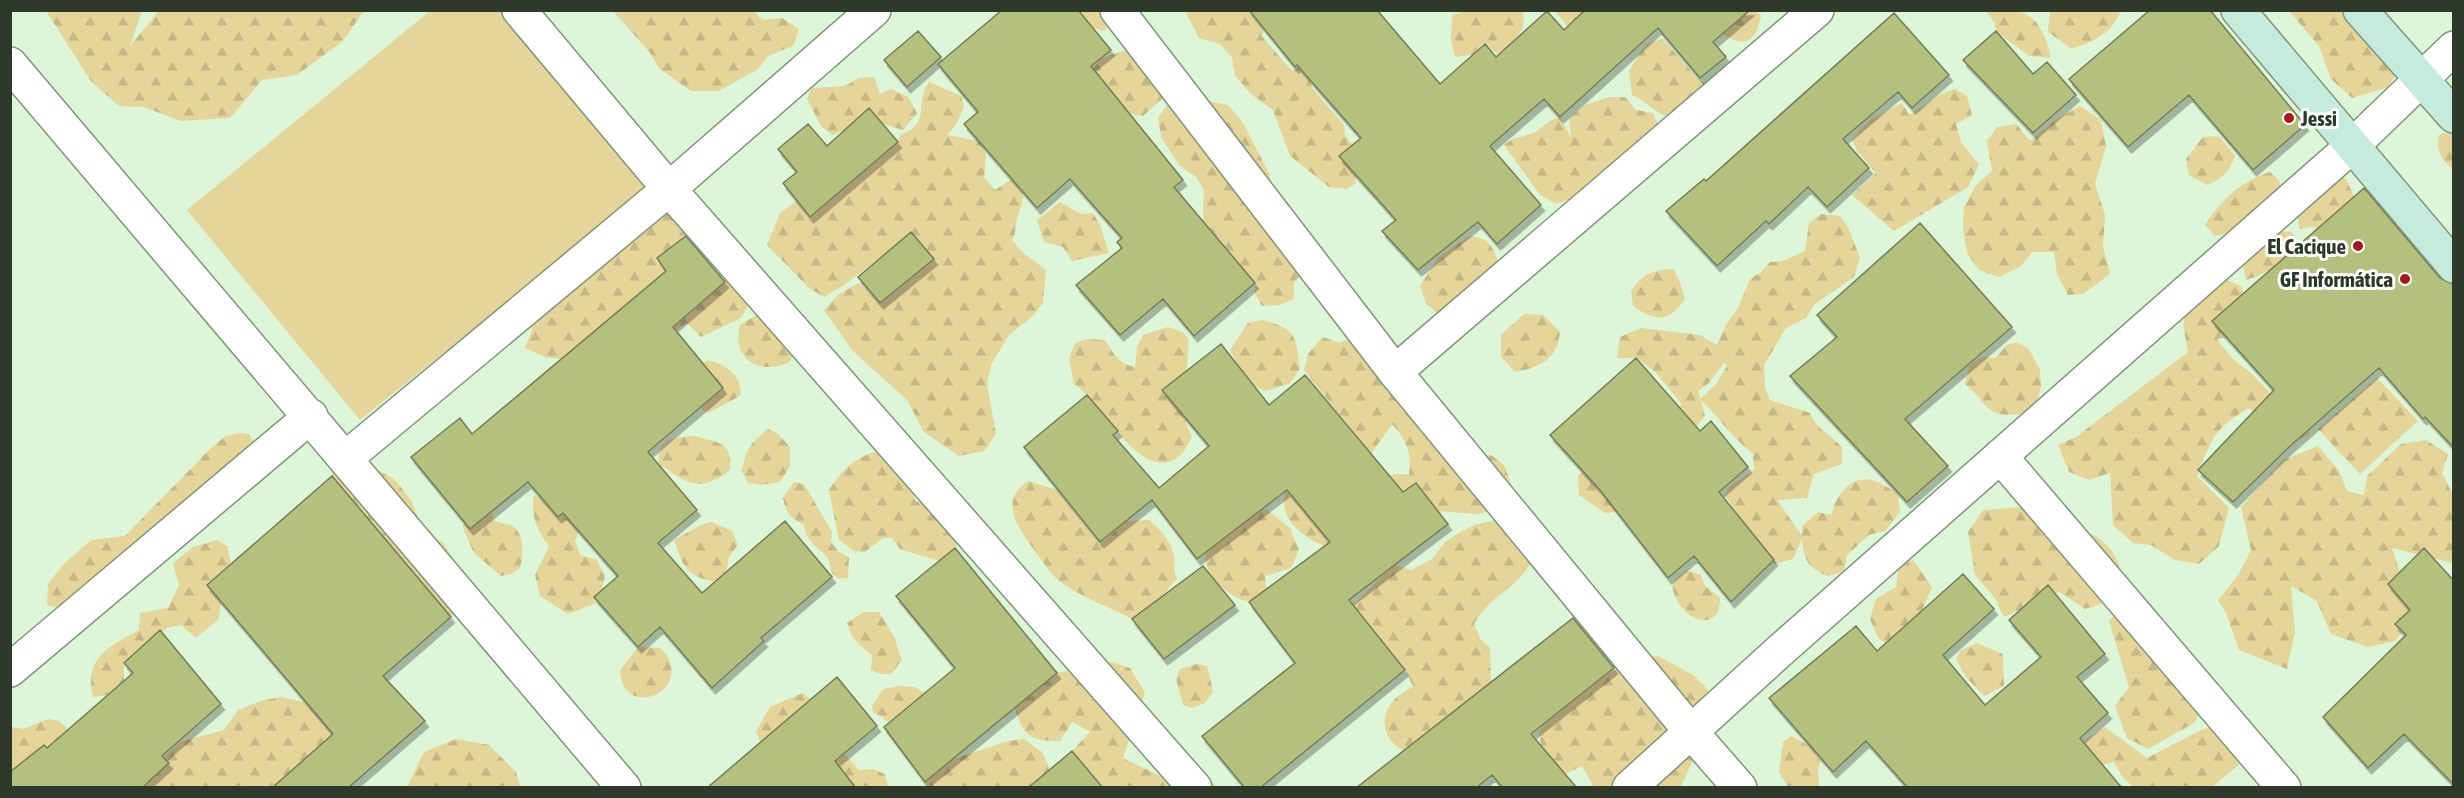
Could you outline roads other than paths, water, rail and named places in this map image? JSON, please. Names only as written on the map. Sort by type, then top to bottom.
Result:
[{"type":"street","points":[[519,10],[669,189],[1195,788]]},
{"type":"street","points":[[346,458],[669,189],[874,10]]},
{"type":"street","points":[[1395,372],[1816,10]]},
{"type":"street","points":[[2238,10],[2351,147],[2454,266]]},
{"type":"street","points":[[2360,10],[2454,116]]},
{"type":"street","points":[[1118,11],[1395,372],[1692,733],[1740,788]]},
{"type":"street","points":[[1629,788],[1783,648],[2351,147],[2420,78],[2454,48]]},
{"type":"street","points":[[10,64],[311,416],[616,785]]},
{"type":"street","points":[[10,670],[311,416]]},
{"type":"street","points":[[2000,456],[2284,788]]},
{"type":"place","name":"Jessi","points":[[2289,118]]},
{"type":"place","name":"El Cacique","points":[[2358,246]]},
{"type":"place","name":"GF Informática","points":[[2405,279]]}]
